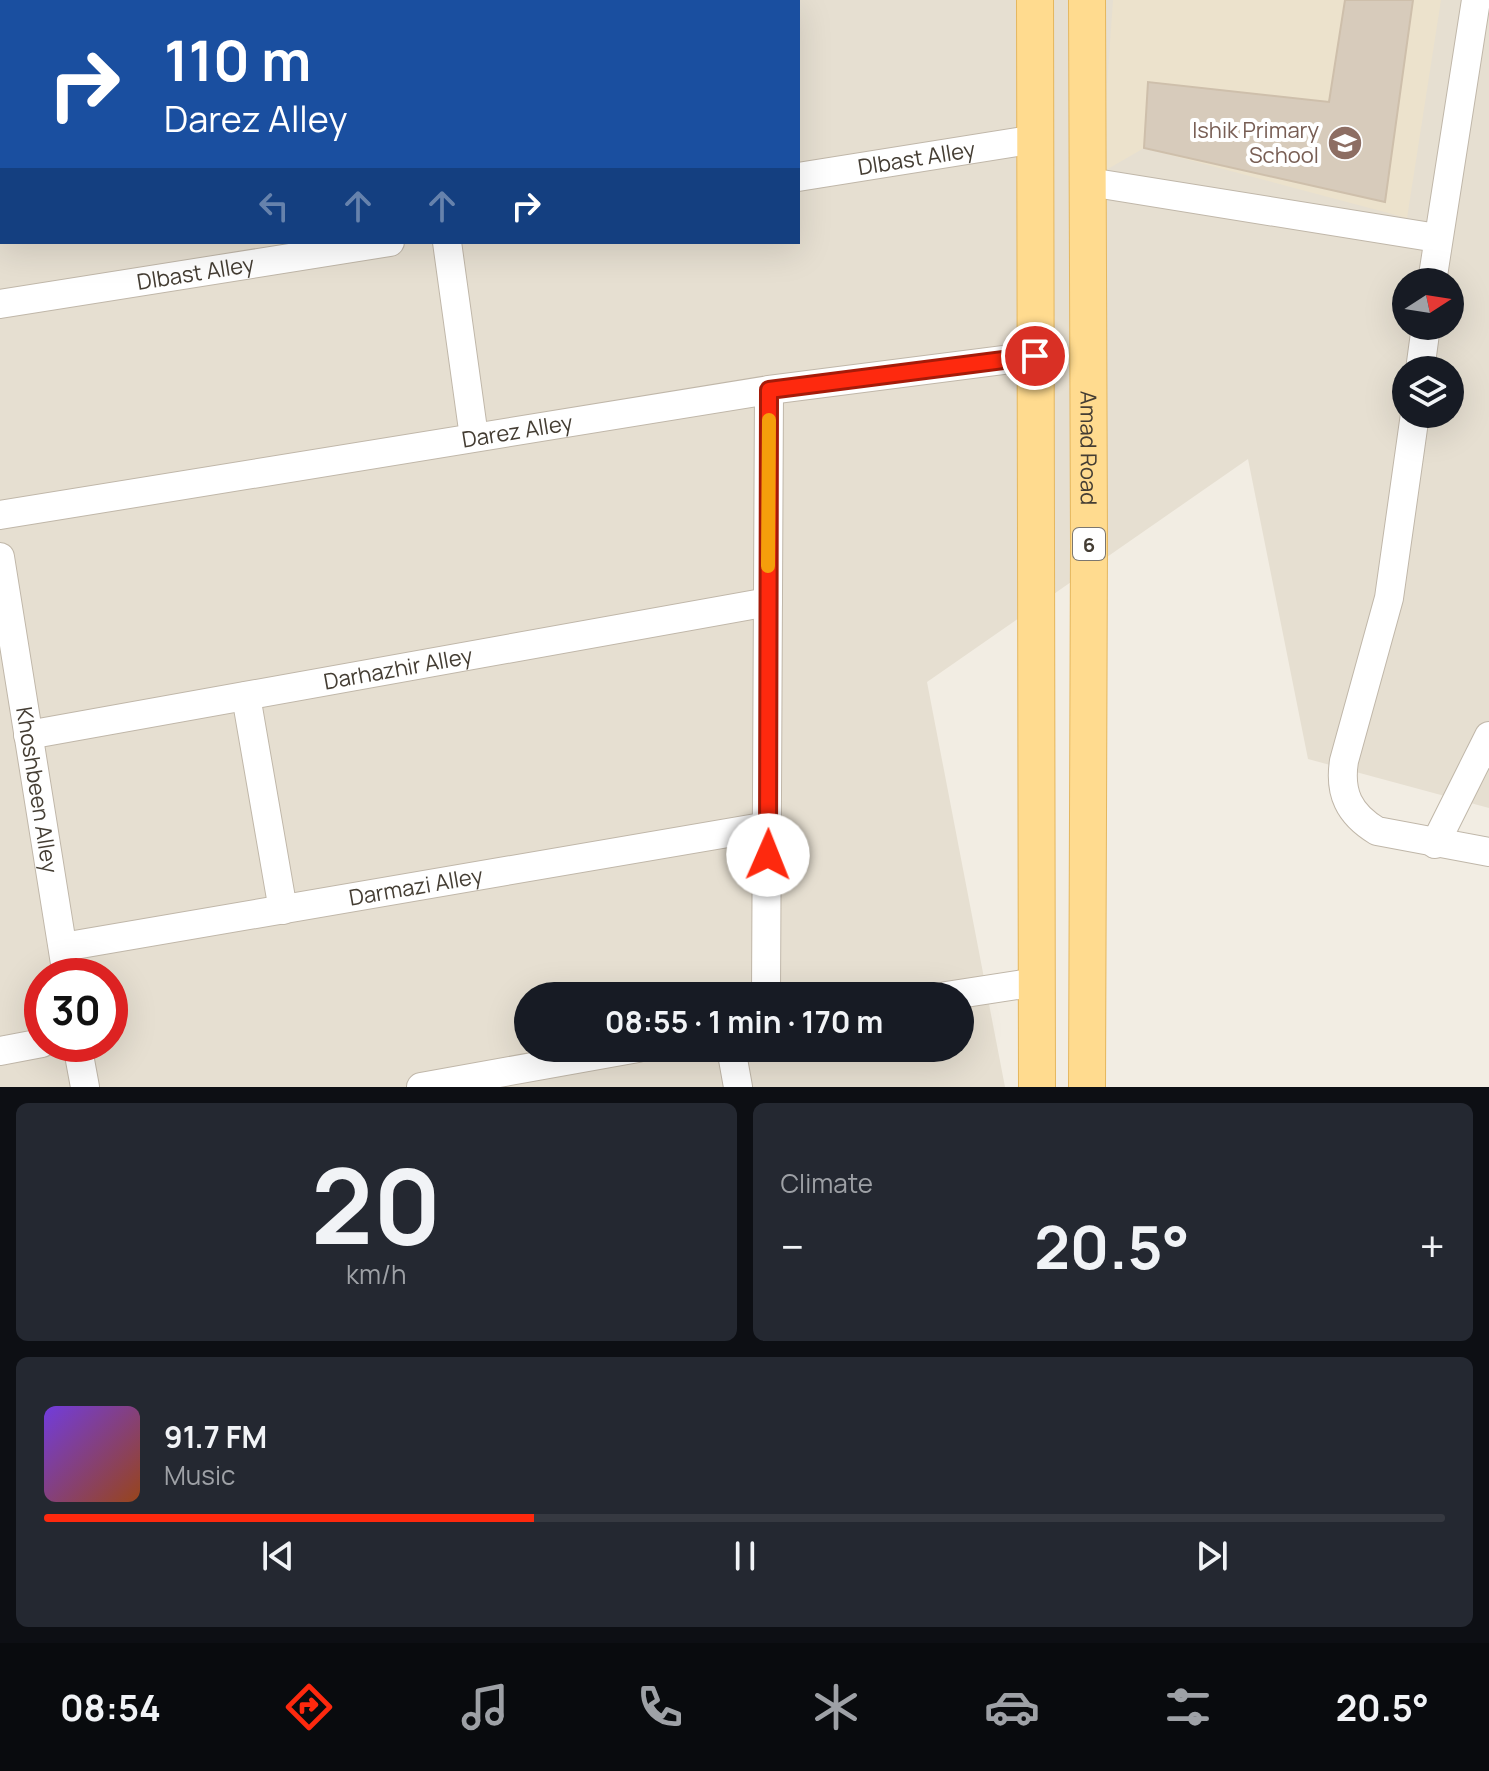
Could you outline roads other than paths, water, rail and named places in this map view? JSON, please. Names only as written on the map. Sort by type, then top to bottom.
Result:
[{"type":"main road","points":[[1035,0],[1037,1087]]},
{"type":"main road","name":"Amad Road","points":[[1087,0],[1087,1087]]},
{"type":"main road","points":[[1035,543],[1089,545]]},
{"type":"main road","points":[[1036,637],[1088,635]]},
{"type":"street","points":[[1434,268],[1476,0]]},
{"type":"street","name":"Dlbast Alley","points":[[800,177],[1036,139]]},
{"type":"street","points":[[1089,182],[1437,238]]},
{"type":"street","name":"Dlbast Alley","points":[[0,304],[377,244]]},
{"type":"street","points":[[447,244],[474,437]]},
{"type":"street","name":"Darez Alley","points":[[0,515],[769,390],[1035,356]]},
{"type":"street","points":[[766,982],[769,390]]},
{"type":"street","points":[[1413,428],[1389,598],[1341,777],[1344,794],[1351,810],[1362,822],[1377,831],[1489,852]]},
{"type":"street","name":"Khoshbeen Alley","points":[[0,557],[65,958]]},
{"type":"street","name":"Darhazhir Alley","points":[[28,735],[768,602]]},
{"type":"street","points":[[246,696],[283,910]]},
{"type":"street","points":[[1435,844],[1489,736]]},
{"type":"street","name":"Darmazi Alley","points":[[63,947],[768,826]]},
{"type":"street","points":[[974,992],[1037,982]]},
{"type":"street","points":[[0,1051],[24,1046]]},
{"type":"street","points":[[80,1062],[85,1087]]},
{"type":"street","points":[[421,1087],[550,1076],[594,1062]]},
{"type":"street","points":[[734,1062],[738,1087]]},
{"type":"place","name":"Ishik Primary School","points":[[1345,143]]}]
